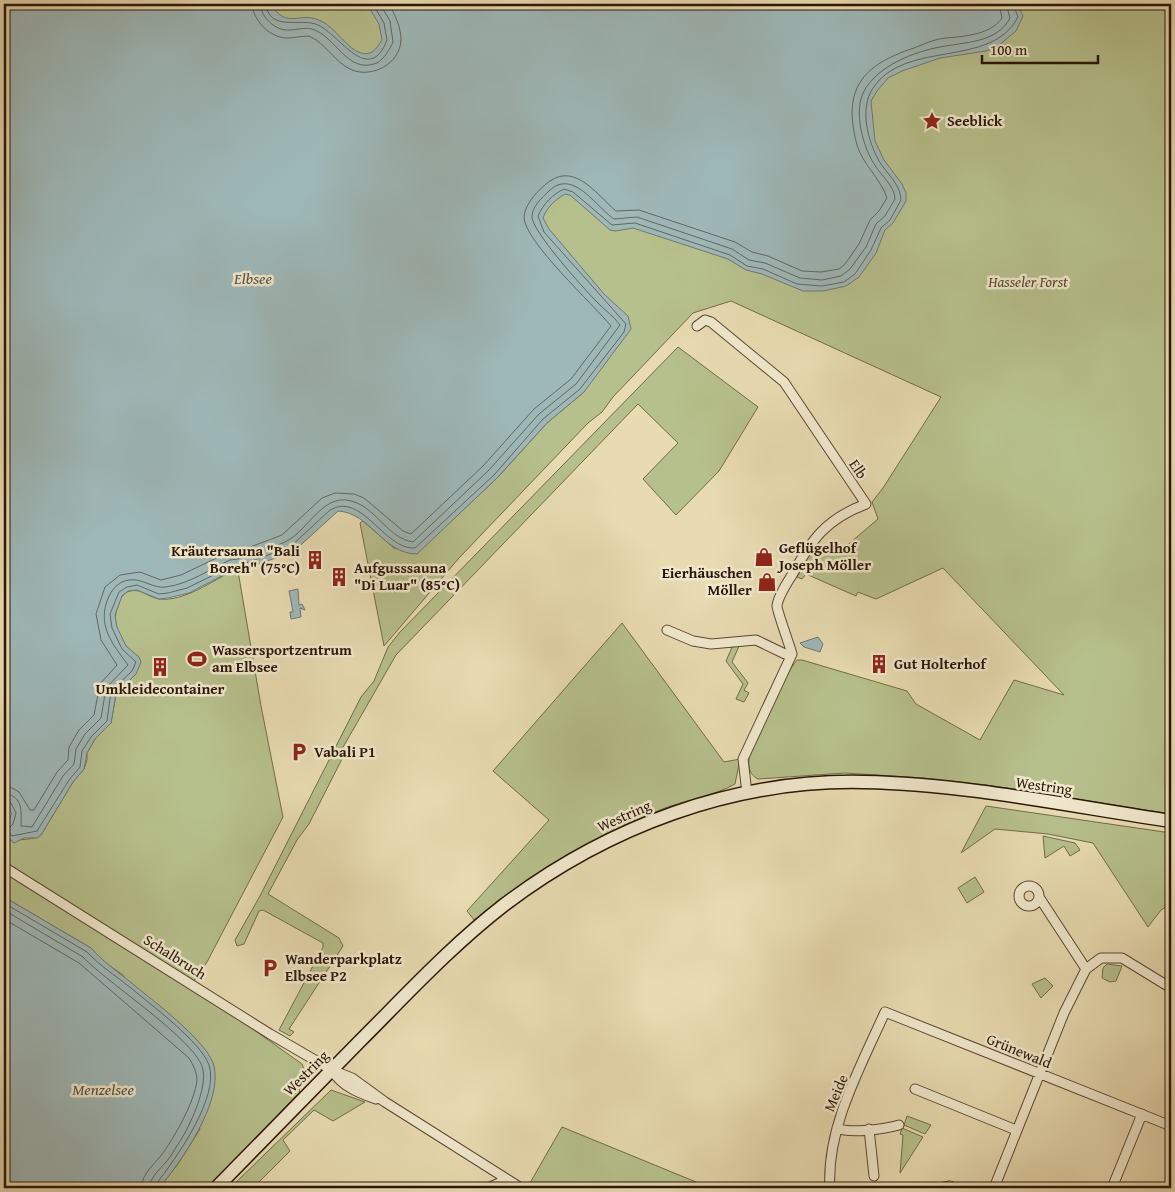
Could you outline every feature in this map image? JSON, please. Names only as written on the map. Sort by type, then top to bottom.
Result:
[{"type":"main road","name":"Westring","points":[[216,1188],[458,944],[504,906],[540,880],[602,844],[645,823],[681,810],[747,793],[828,783],[938,786],[1171,820]]},
{"type":"street","name":"Elb","points":[[697,326],[705,320],[711,322],[784,382],[866,504],[851,509],[822,529],[812,540],[784,588],[777,607],[792,654]]},
{"type":"street","points":[[667,630],[693,641],[711,644],[756,640],[785,654],[792,654],[743,759],[747,793]]},
{"type":"street","name":"Schalbruch","points":[[4,867],[332,1070],[352,1078],[500,1183],[521,1188]]},
{"type":"street","points":[[1039,898],[1086,969]]},
{"type":"street","points":[[994,1188],[1064,1013],[1086,969],[1101,958],[1122,958],[1171,988]]},
{"type":"street","name":"Grünewald","points":[[885,1012],[1171,1126]]},
{"type":"street","name":"Meide","points":[[830,1188],[830,1153],[836,1128],[885,1012]]},
{"type":"street","points":[[915,1088],[1016,1130]]},
{"type":"street","points":[[1112,1188],[1142,1114]]},
{"type":"street","points":[[836,1128],[841,1130],[870,1129],[899,1125]]},
{"type":"street","points":[[870,1129],[874,1176]]},
{"type":"street","points":[[488,1188],[500,1183]]},
{"type":"street","points":[[939,1188],[950,1186],[955,1188]]},
{"type":"green space","name":"Hasseler Forst","points":[[4,4],[1171,4],[1171,814],[994,786],[923,778],[845,773],[758,779],[751,773],[749,759],[756,738],[778,692],[797,660],[907,691],[916,704],[980,740],[1014,680],[1064,695],[943,568],[876,599],[858,592],[856,596],[806,574],[802,579],[797,577],[809,554],[844,548],[878,519],[872,502],[883,488],[941,397],[731,301],[693,313],[613,397],[602,412],[588,423],[459,558],[384,646],[360,523],[363,521],[394,548],[417,553],[497,478],[547,423],[584,392]]},
{"type":"green space","points":[[678,347],[758,407],[719,471],[676,515],[643,479],[678,443],[638,404],[396,655],[342,749],[344,755],[309,824],[297,840],[268,894],[339,938],[343,946],[289,1029],[294,1032],[290,1036],[279,1030],[323,947],[323,943],[263,910],[259,911],[244,944],[237,946],[235,940],[260,896],[361,697],[374,681],[388,647],[400,632]]},
{"type":"green space","points":[[234,570],[238,571],[261,706],[283,817],[207,962],[191,985],[302,1064],[307,1077],[299,1090],[300,1092],[208,1188],[159,1188],[178,1164],[200,1129],[123,975],[100,959],[91,948],[4,897],[4,834],[8,840],[30,839],[41,835],[73,782],[84,769],[87,753],[95,739],[111,723],[116,694],[136,674],[139,657],[127,647],[117,628],[116,613],[124,595],[134,590],[159,599],[178,597],[198,590]]},
{"type":"green space","points":[[622,623],[724,762],[740,759],[735,784],[717,792],[660,810],[587,846],[518,888],[474,920],[467,911],[549,820],[493,771]]},
{"type":"green space","points":[[740,644],[732,662],[748,683],[744,690],[749,693],[744,702],[736,699],[743,684],[726,661],[733,645]]},
{"type":"green space","points":[[986,806],[1171,833],[1171,904],[1161,910],[1148,927],[1093,843],[1048,834],[995,829],[961,853]]},
{"type":"green space","points":[[1043,836],[1075,843],[1080,850],[1070,856],[1064,846],[1045,858]]},
{"type":"green space","points":[[975,877],[984,892],[967,903],[958,888]]},
{"type":"green space","points":[[1107,964],[1122,966],[1116,981],[1110,982],[1102,978],[1103,968]]},
{"type":"green space","points":[[1045,978],[1053,986],[1041,998],[1032,984]]},
{"type":"green space","points":[[331,1090],[365,1102],[333,1121],[314,1110],[283,1140],[290,1151],[253,1188],[230,1188]]},
{"type":"green space","points":[[907,1116],[931,1125],[925,1134],[904,1125]]},
{"type":"green space","points":[[562,1127],[714,1188],[575,1188],[566,1183],[561,1183],[534,1188],[529,1185]]},
{"type":"green space","points":[[902,1128],[923,1137],[900,1173],[903,1135],[900,1134]]},
{"type":"water","name":"Elbsee","points":[[4,4],[270,4],[277,12],[288,18],[313,18],[321,21],[351,48],[365,54],[373,51],[382,40],[379,24],[367,4],[1017,4],[1023,16],[1016,31],[998,46],[986,51],[940,58],[902,71],[888,78],[877,91],[871,101],[875,141],[884,160],[902,184],[906,193],[906,201],[893,223],[885,230],[876,253],[859,277],[846,286],[823,291],[803,291],[762,274],[746,270],[728,259],[633,228],[616,231],[610,230],[570,195],[565,194],[555,201],[543,218],[549,229],[604,294],[628,316],[631,329],[584,392],[547,423],[497,478],[417,554],[395,548],[369,525],[349,513],[338,511],[293,552],[238,571],[233,570],[189,593],[159,599],[137,590],[128,591],[122,596],[115,615],[117,627],[126,646],[139,657],[141,662],[136,674],[116,694],[111,723],[95,739],[87,753],[84,769],[73,782],[41,835],[37,838],[24,838],[14,843],[4,834],[4,826],[12,814],[4,804]]},
{"type":"water","points":[[298,589],[299,605],[302,604],[305,610],[300,608],[301,617],[291,619],[290,612],[293,612],[289,591]]},
{"type":"water","points":[[818,637],[823,644],[820,652],[804,647],[800,643]]},
{"type":"water","name":"Menzelsee","points":[[4,897],[91,948],[108,965],[182,1025],[210,1057],[214,1066],[215,1081],[206,1114],[178,1163],[159,1188],[4,1188]]},
{"type":"waterway","points":[[540,1188],[550,1185],[571,1186],[573,1188]]},
{"type":"place","name":"Seeblick","points":[[932,121]]},
{"type":"place","name":"Geflügelhof Joseph Möller","points":[[764,557]]},
{"type":"place","name":"Kräutersauna \"Bali Boreh\" (75°C)","points":[[315,560]]},
{"type":"place","name":"Aufgusssauna \"Di Luar\" (85°C)","points":[[339,577]]},
{"type":"place","name":"Eierhäuschen Möller","points":[[767,582]]},
{"type":"place","name":"Wassersportzentrum am Elbsee","points":[[197,659]]},
{"type":"place","name":"Gut Holterhof","points":[[879,664]]},
{"type":"place","name":"Umkleidecontainer","points":[[160,667]]},
{"type":"place","name":"Vabali P1","points":[[299,752]]},
{"type":"place","name":"Wanderparkplatz Elbsee P2","points":[[270,968]]}]
